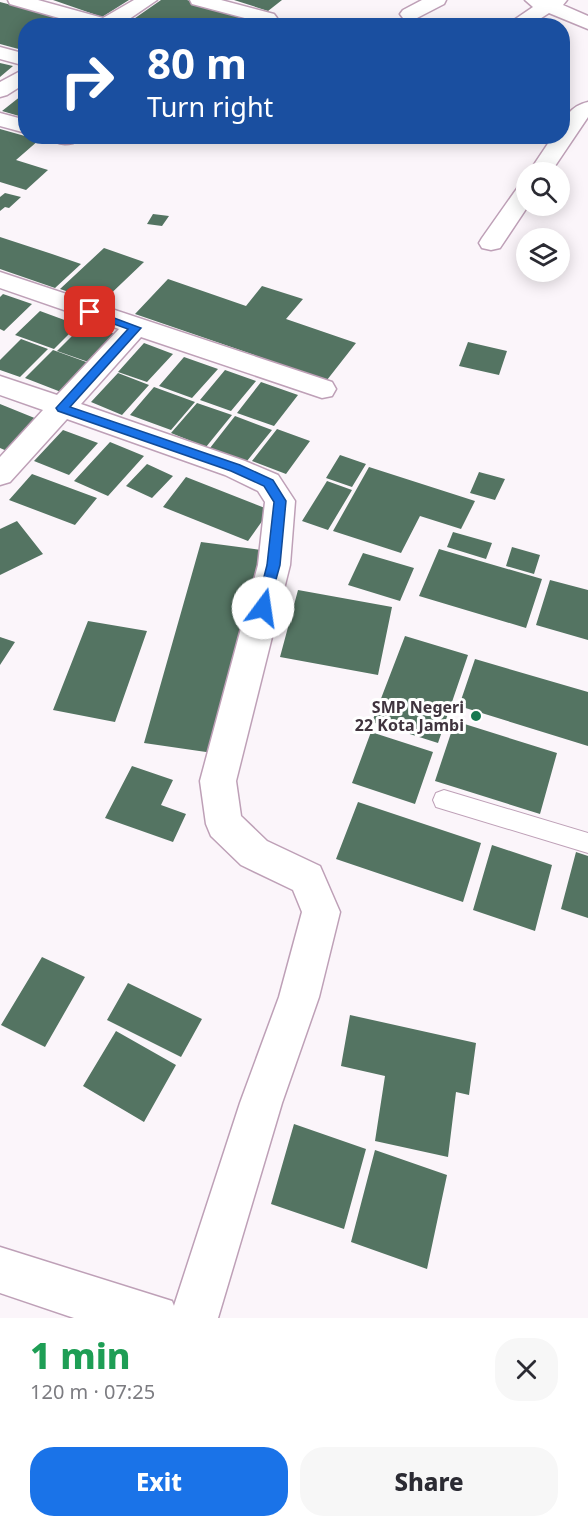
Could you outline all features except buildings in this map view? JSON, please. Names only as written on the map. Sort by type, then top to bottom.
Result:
[{"type":"street","points":[[17,0],[82,18]]},
{"type":"street","points":[[118,18],[148,0]]},
{"type":"street","points":[[199,0],[267,18]]},
{"type":"street","points":[[410,14],[437,0]]},
{"type":"street","points":[[525,18],[546,2],[588,23]]},
{"type":"street","points":[[0,52],[18,58]]},
{"type":"street","points":[[0,91],[18,79]]},
{"type":"street","points":[[570,127],[580,112],[588,108]]},
{"type":"street","points":[[0,119],[18,124]]},
{"type":"street","points":[[547,162],[559,144]]},
{"type":"street","points":[[492,243],[516,207]]},
{"type":"street","points":[[0,280],[135,328],[322,389]]},
{"type":"street","points":[[0,475],[135,328]]},
{"type":"street","points":[[0,385],[235,468],[268,483],[280,501],[274,565],[218,781],[224,824],[254,853],[307,878],[321,912],[299,997],[261,1102],[194,1318]]},
{"type":"street","points":[[0,1270],[129,1313],[155,1318]]},
{"type":"lane","points":[[444,800],[588,843]]},
{"type":"place","name":"SMP Negeri 22 Kota Jambi","points":[[476,716]]},
{"type":"route","points":[[90,312],[135,328],[62,408],[235,468],[268,483],[280,501],[274,565],[263,608]]}]
